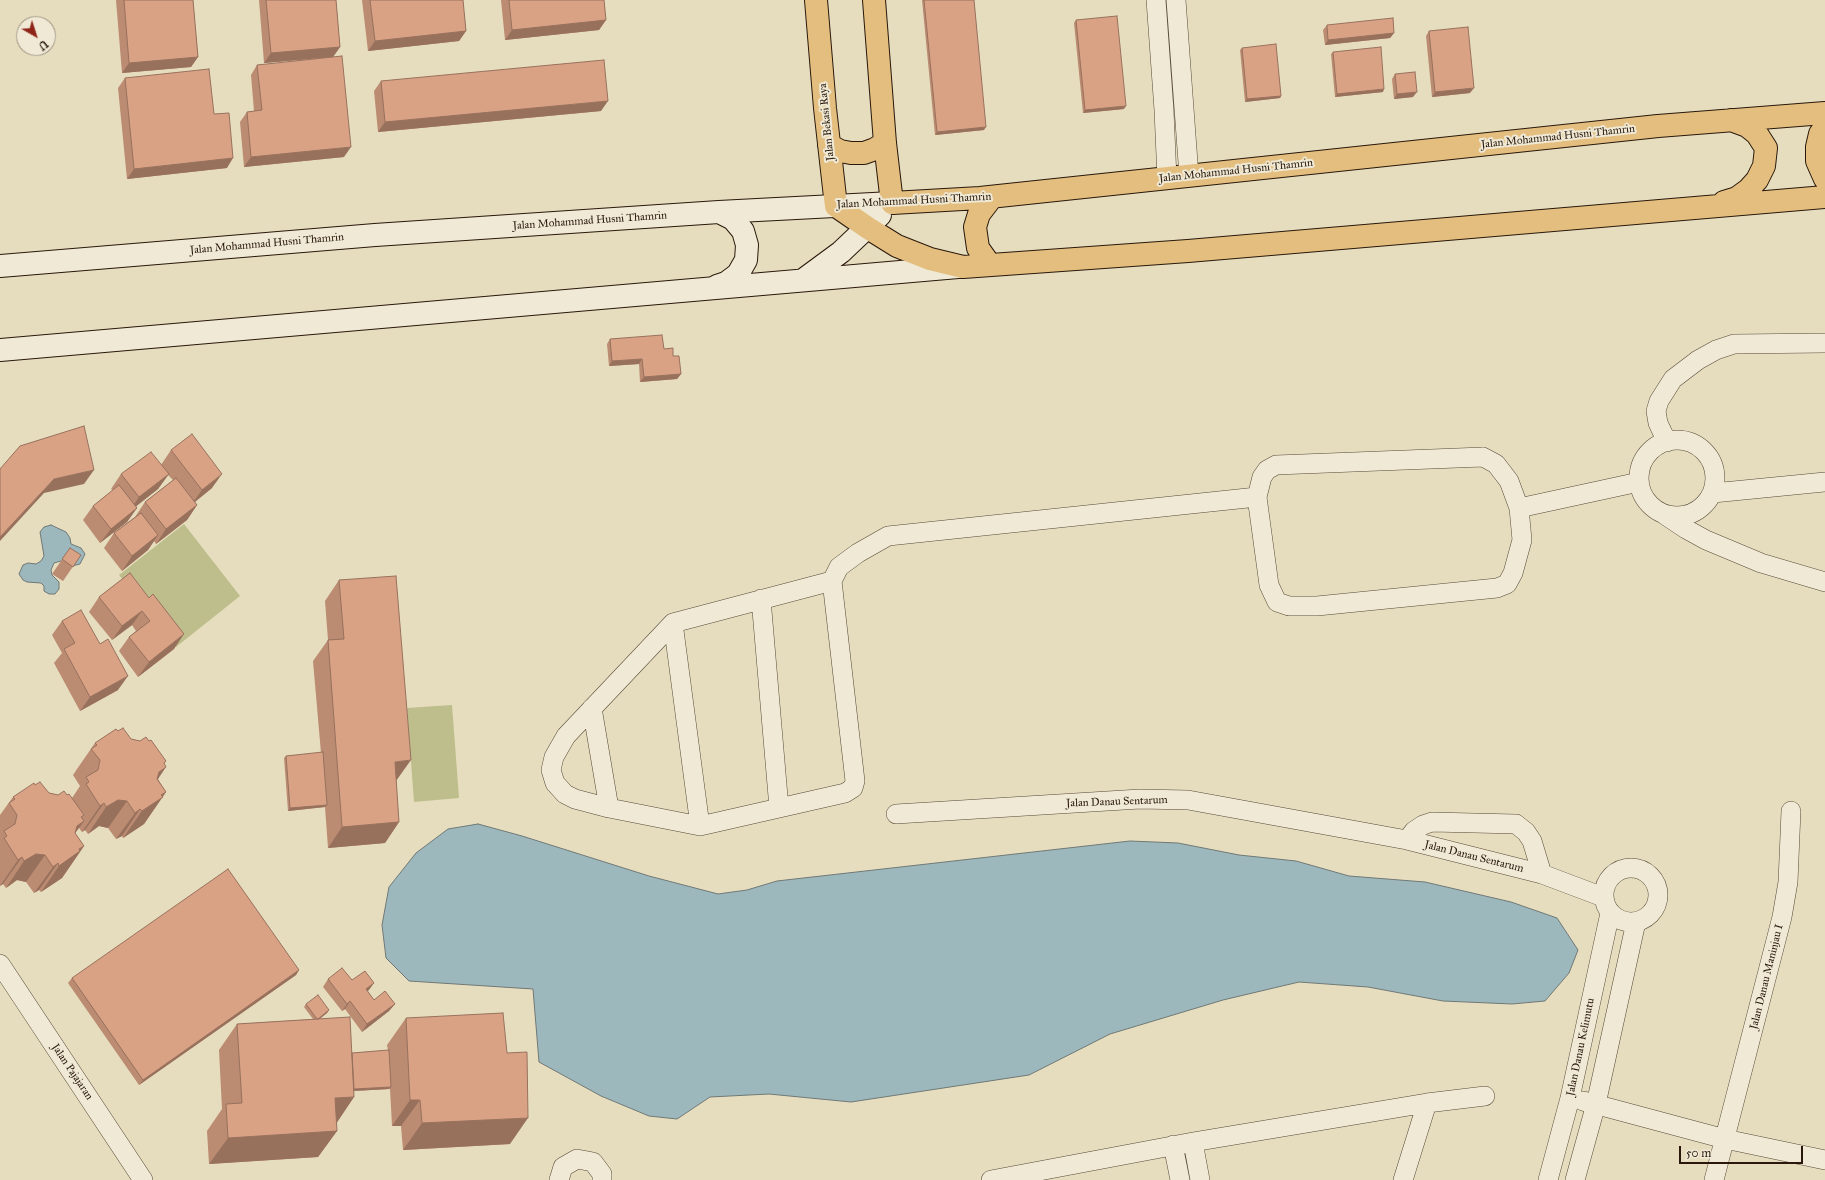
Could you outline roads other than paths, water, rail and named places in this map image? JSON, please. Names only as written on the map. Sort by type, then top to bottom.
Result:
[{"type":"main road","name":"Jalan Bekasi Raya","points":[[816,0],[836,206]]},
{"type":"main road","points":[[874,0],[892,203]]},
{"type":"main road","name":"Jalan Mohammad Husni Thamrin","points":[[892,203],[992,197],[1658,126],[1825,113]]},
{"type":"main road","points":[[1708,207],[1737,198],[1748,190],[1757,180],[1764,166],[1766,148],[1757,134],[1747,126],[1731,120]]},
{"type":"main road","points":[[1825,127],[1820,134],[1817,148],[1817,161],[1825,179]]},
{"type":"main road","points":[[829,145],[840,151],[857,153],[875,149],[886,143]]},
{"type":"main road","points":[[990,265],[978,248],[975,227],[979,214],[992,197]]},
{"type":"main road","points":[[836,206],[897,246],[930,259],[963,267],[1196,250],[1825,197]]},
{"type":"street","points":[[1156,0],[1164,110],[1167,179]]},
{"type":"street","points":[[1176,0],[1189,176]]},
{"type":"street","points":[[803,280],[841,252],[868,228],[892,203]]},
{"type":"street","name":"Jalan Mohammad Husni Thamrin","points":[[0,266],[383,234],[719,212],[892,203]]},
{"type":"street","points":[[712,288],[726,284],[738,274],[746,260],[747,245],[743,231],[733,219],[719,212]]},
{"type":"street","points":[[0,350],[963,267]]},
{"type":"street","points":[[1667,442],[1657,417],[1656,411],[1659,401],[1673,379],[1698,360],[1716,350],[1734,344],[1825,343]]},
{"type":"street","points":[[1665,515],[1679,516],[1693,513],[1705,505],[1713,493],[1716,479],[1713,465],[1706,453],[1695,444],[1681,440],[1667,442],[1655,448],[1646,457],[1640,469],[1639,482],[1644,496],[1652,507],[1686,529],[1706,540],[1761,563],[1825,582]]},
{"type":"street","points":[[1483,457],[1496,464],[1509,481],[1519,508],[1522,540],[1513,573],[1507,584],[1497,588],[1317,606],[1289,606],[1277,602],[1268,585],[1258,497],[1262,477],[1267,470],[1276,465],[1483,457]]},
{"type":"street","points":[[1519,508],[1639,482]]},
{"type":"street","points":[[1713,493],[1825,482]]},
{"type":"street","points":[[832,581],[673,624],[566,736],[554,757],[551,770],[555,783],[565,794],[575,799],[609,808],[700,826],[845,793],[853,788],[855,781],[832,581],[840,567],[858,553],[888,536],[1258,497]]},
{"type":"street","points":[[761,599],[779,808]]},
{"type":"street","points":[[673,624],[700,826]]},
{"type":"street","points":[[592,708],[609,808]]},
{"type":"street","name":"Jalan Danau Sentarum","points":[[896,814],[1140,799],[1188,800],[1407,840],[1542,874],[1606,905]]},
{"type":"street","name":"Jalan Danau Maninjau I","points":[[1714,1180],[1782,918],[1788,882],[1791,811]]},
{"type":"street","name":"Jalan Danau Sentarum","points":[[1407,840],[1414,831],[1423,824],[1432,822],[1516,824],[1526,832],[1532,841],[1542,874]]},
{"type":"street","points":[[1622,868],[1640,868],[1654,880],[1658,897],[1651,913],[1636,922],[1621,921],[1606,905],[1608,879],[1622,868]]},
{"type":"street","name":"Jalan Danau Kelimutu","points":[[1548,1180],[1570,1098],[1606,905]]},
{"type":"street","points":[[1575,1180],[1596,1104],[1636,922]]},
{"type":"street","name":"Jalan Pajajaran","points":[[0,964],[143,1180]]},
{"type":"street","points":[[991,1180],[1054,1174],[1193,1142],[1427,1103],[1485,1096]]},
{"type":"street","points":[[1570,1098],[1725,1139],[1825,1160]]},
{"type":"street","points":[[1403,1180],[1427,1103]]},
{"type":"street","points":[[1193,1142],[1200,1180]]},
{"type":"street","points":[[1173,1146],[1180,1180]]},
{"type":"street","points":[[559,1180],[563,1167],[577,1159],[592,1162],[602,1174],[602,1180]]},
{"type":"water","points":[[51,525],[66,532],[70,538],[71,544],[81,548],[85,554],[80,564],[72,566],[61,561],[54,563],[51,570],[52,575],[59,582],[59,589],[55,594],[49,594],[44,591],[44,586],[41,583],[27,582],[23,580],[19,574],[23,565],[28,563],[36,564],[41,561],[44,556],[40,532],[44,527]]},
{"type":"water","points":[[478,824],[522,836],[649,876],[718,894],[747,890],[777,881],[1130,841],[1178,843],[1239,855],[1296,861],[1349,876],[1425,882],[1511,902],[1557,918],[1578,950],[1569,973],[1545,1001],[1512,1004],[1443,1001],[1368,987],[1299,982],[1223,1000],[1110,1034],[1029,1075],[851,1102],[769,1094],[710,1097],[677,1119],[649,1116],[601,1096],[539,1062],[533,989],[409,981],[386,958],[382,925],[389,887],[416,853],[448,829]]}]
